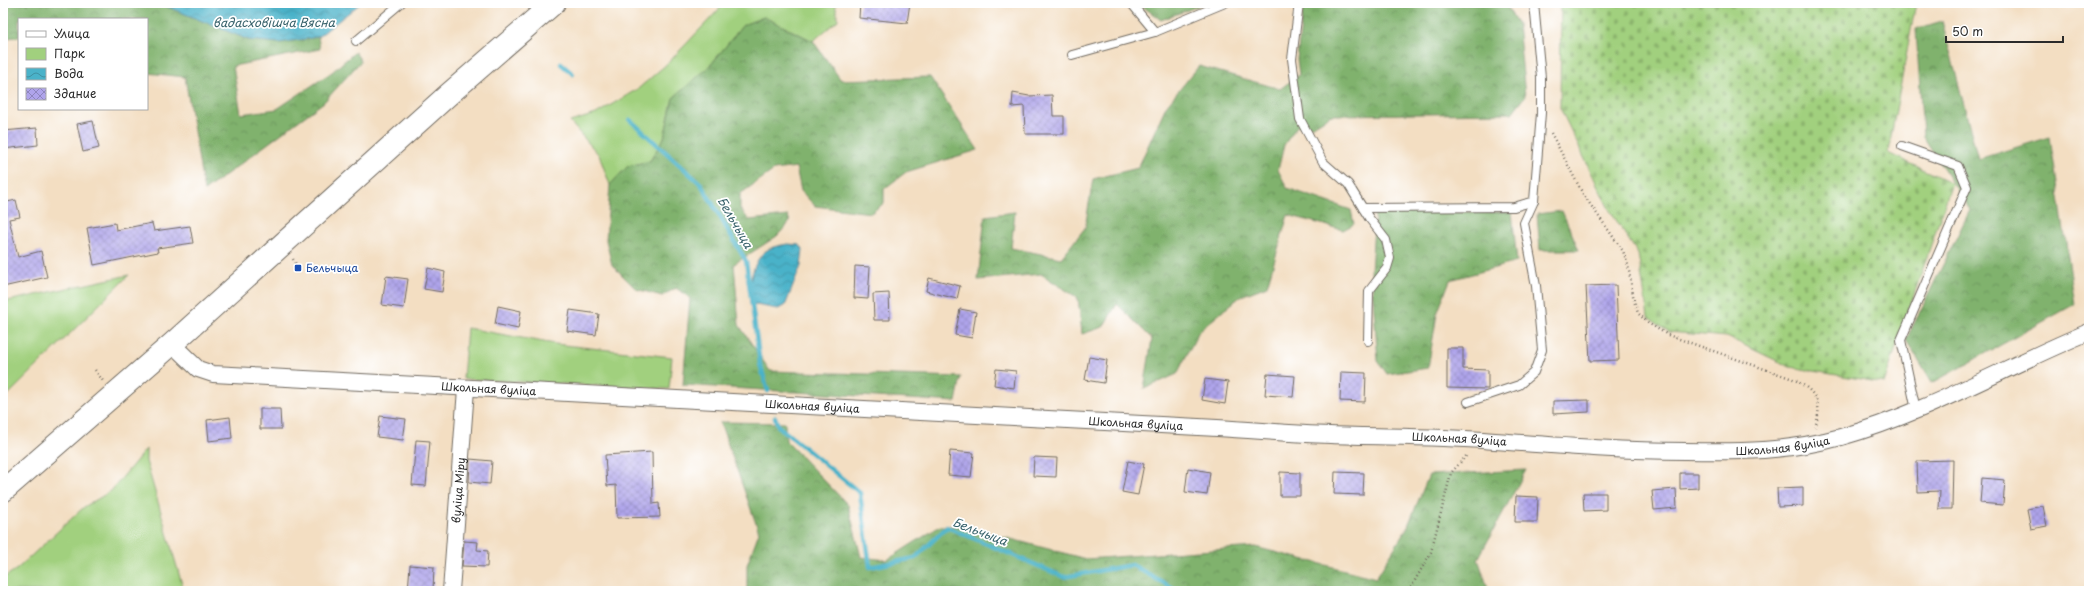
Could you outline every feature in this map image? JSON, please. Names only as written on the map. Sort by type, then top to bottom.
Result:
[{"type":"main road","points":[[3,491],[172,344],[448,95],[554,3]]},
{"type":"street","name":"Школьная вуліца","points":[[172,344],[198,368],[213,374],[1327,435],[1480,439],[1548,446],[1665,451],[1749,452],[1773,451],[1806,445],[1861,431],[1916,410],[2089,332]]},
{"type":"street","name":"вуліца Міру","points":[[451,591],[466,389]]},
{"type":"lane","points":[[356,41],[401,3]]},
{"type":"lane","points":[[1131,3],[1155,32]]},
{"type":"lane","points":[[1072,55],[1155,32],[1225,3]]},
{"type":"lane","points":[[1299,3],[1292,59],[1300,119],[1323,162],[1348,184],[1386,240],[1390,258],[1386,268],[1369,291],[1368,341]]},
{"type":"lane","points":[[1468,402],[1519,385],[1534,372],[1542,350],[1536,286],[1524,223],[1534,201],[1541,113],[1541,78],[1534,3]]},
{"type":"lane","points":[[1902,146],[1958,166],[1967,187],[1901,340],[1916,410]]},
{"type":"lane","points":[[2089,167],[2089,183]]},
{"type":"lane","points":[[1363,208],[1514,207],[1534,201]]},
{"type":"path","points":[[1541,113],[1583,194],[1622,252],[1628,265],[1634,301],[1638,313],[1648,323],[1668,335],[1793,379],[1808,387],[1814,394],[1818,404],[1818,415],[1816,426],[1806,445]]},
{"type":"path","points":[[1409,591],[1431,552],[1451,473],[1480,439]]},
{"type":"green space","points":[[3,3],[158,3],[249,40],[279,43],[318,37],[320,49],[233,66],[241,114],[277,109],[332,72],[355,52],[361,61],[324,102],[204,191],[185,77],[148,73],[148,18],[18,18],[18,37],[5,38]]},
{"type":"green space","points":[[725,3],[835,3],[838,20],[813,41],[764,17],[743,25],[709,67],[673,98],[664,138],[650,161],[628,166],[610,185],[599,155],[570,122],[596,114],[639,88],[669,62]]},
{"type":"green space","points":[[1138,3],[1206,3],[1161,20]]},
{"type":"green space","points":[[1310,3],[1504,3],[1518,24],[1525,96],[1512,113],[1331,115],[1313,126],[1297,126],[1284,145],[1278,170],[1287,188],[1351,210],[1354,224],[1343,230],[1288,215],[1267,286],[1241,296],[1199,331],[1177,374],[1144,389],[1152,339],[1117,304],[1103,327],[1082,334],[1078,298],[1041,274],[978,280],[985,216],[1015,212],[1011,248],[1061,258],[1085,228],[1093,179],[1138,168],[1166,106],[1199,66],[1280,89],[1299,75],[1297,59],[1303,8]]},
{"type":"green space","points":[[1561,3],[1916,3],[1888,153],[1952,183],[1884,383],[1790,367],[1727,337],[1669,332],[1648,317],[1638,254],[1609,209],[1560,108]]},
{"type":"green space","points":[[764,17],[813,41],[841,80],[930,77],[978,150],[906,172],[884,189],[884,203],[871,213],[815,206],[801,191],[796,167],[774,170],[740,194],[740,209],[749,220],[788,216],[790,222],[777,236],[734,264],[739,325],[770,371],[961,377],[956,402],[683,385],[690,298],[676,288],[662,296],[636,289],[612,265],[606,240],[610,185],[628,166],[650,161],[664,138],[673,98],[709,67],[743,25]]},
{"type":"green space","points":[[1942,21],[1978,159],[2050,137],[2075,304],[1932,383],[1906,340],[1970,210],[1923,136],[1916,29]]},
{"type":"green space","points":[[1562,211],[1579,250],[1540,250],[1537,214]]},
{"type":"green space","points":[[1375,212],[1512,212],[1517,262],[1450,280],[1437,314],[1428,368],[1387,374],[1378,361],[1371,271]]},
{"type":"green space","points":[[129,275],[3,400],[3,302]]},
{"type":"green space","points":[[467,328],[555,344],[672,357],[669,389],[463,379]]},
{"type":"green space","points":[[720,422],[785,423],[786,441],[848,505],[861,557],[887,560],[940,526],[962,526],[1086,559],[1255,547],[1376,578],[1407,528],[1429,475],[1526,470],[1478,559],[1489,591],[747,591],[747,565],[759,532]]},
{"type":"green space","points":[[146,449],[146,461],[184,591],[3,591],[3,578],[17,569],[84,507],[111,491]]},
{"type":"water","name":"вадасховішча Вясна","points":[[158,3],[361,3],[318,37],[279,43],[249,40]]},
{"type":"water","points":[[788,244],[800,245],[803,250],[801,266],[785,306],[778,309],[750,304],[752,273],[759,259],[763,253],[771,248]]},
{"type":"building","points":[[860,3],[910,3],[907,23],[859,18]]},
{"type":"building","points":[[1013,93],[1029,96],[1052,95],[1053,116],[1064,116],[1064,134],[1025,134],[1024,106],[1012,107]]},
{"type":"building","points":[[93,121],[99,148],[83,152],[77,124]]},
{"type":"building","points":[[37,128],[38,145],[3,149],[3,131]]},
{"type":"building","points":[[16,200],[20,217],[9,219],[18,257],[41,251],[47,277],[3,287],[3,203]]},
{"type":"building","points":[[115,223],[116,230],[152,223],[154,231],[190,226],[193,243],[157,248],[158,252],[94,265],[87,228]]},
{"type":"building","points":[[855,266],[870,267],[868,299],[854,298]]},
{"type":"building","points":[[428,268],[445,272],[442,292],[424,289]]},
{"type":"building","points":[[386,276],[408,279],[404,308],[382,305]]},
{"type":"building","points":[[929,278],[960,286],[957,299],[926,291]]},
{"type":"building","points":[[1616,285],[1619,360],[1590,361],[1586,286]]},
{"type":"building","points":[[889,293],[890,320],[874,320],[873,294]]},
{"type":"building","points":[[498,306],[521,311],[518,329],[495,324]]},
{"type":"building","points":[[960,309],[976,312],[972,338],[955,335]]},
{"type":"building","points":[[570,310],[599,314],[596,335],[567,331]]},
{"type":"building","points":[[1447,348],[1463,348],[1463,369],[1488,370],[1488,389],[1447,388]]},
{"type":"building","points":[[1089,357],[1107,360],[1104,383],[1085,380]]},
{"type":"building","points":[[996,369],[1016,371],[1014,388],[994,385]]},
{"type":"building","points":[[1341,372],[1366,373],[1365,402],[1340,401]]},
{"type":"building","points":[[1267,374],[1295,376],[1293,397],[1265,395]]},
{"type":"building","points":[[1205,379],[1228,382],[1225,404],[1202,400]]},
{"type":"building","points":[[1589,400],[1589,412],[1553,414],[1553,401]]},
{"type":"building","points":[[260,409],[280,409],[281,429],[260,429]]},
{"type":"building","points":[[380,416],[406,419],[403,440],[377,437]]},
{"type":"building","points":[[230,417],[232,438],[209,441],[207,420]]},
{"type":"building","points":[[416,440],[430,441],[426,486],[412,485]]},
{"type":"building","points":[[950,451],[974,453],[971,477],[948,475]]},
{"type":"building","points":[[652,452],[653,504],[659,503],[660,517],[617,518],[616,485],[607,486],[605,455]]},
{"type":"building","points":[[1034,457],[1057,458],[1056,477],[1033,476]]},
{"type":"building","points":[[470,459],[492,461],[490,484],[469,482]]},
{"type":"building","points":[[1953,460],[1952,509],[1939,509],[1940,491],[1918,492],[1917,461]]},
{"type":"building","points":[[1128,461],[1144,464],[1138,495],[1122,492]]},
{"type":"building","points":[[1188,468],[1210,472],[1207,495],[1185,492]]},
{"type":"building","points":[[1280,472],[1300,473],[1300,496],[1280,496]]},
{"type":"building","points":[[1335,472],[1364,473],[1363,495],[1334,494]]},
{"type":"building","points":[[1680,473],[1698,473],[1698,488],[1680,489]]},
{"type":"building","points":[[1982,478],[2005,480],[2003,505],[1980,503]]},
{"type":"building","points":[[1803,487],[1803,506],[1778,507],[1777,488]]},
{"type":"building","points":[[1676,489],[1677,508],[1654,510],[1652,491]]},
{"type":"building","points":[[1583,493],[1606,493],[1606,510],[1584,511]]},
{"type":"building","points":[[1516,496],[1538,497],[1537,522],[1515,522]]},
{"type":"building","points":[[2043,506],[2047,526],[2031,529],[2027,509]]},
{"type":"building","points":[[464,541],[478,542],[477,550],[488,551],[487,567],[462,566]]},
{"type":"building","points":[[410,565],[434,567],[433,591],[408,591]]},
{"type":"waterway","name":"Бельчыца","points":[[561,64],[573,74]]},
{"type":"waterway","name":"Бельчыца","points":[[630,120],[701,184],[746,261],[760,364],[768,391]]},
{"type":"waterway","name":"Бельчыца","points":[[775,417],[778,426],[860,493],[870,567],[915,558],[947,527],[1064,577],[1132,565],[1178,591]]},
{"type":"place","name":"Бельчыца","points":[[298,268]]}]
